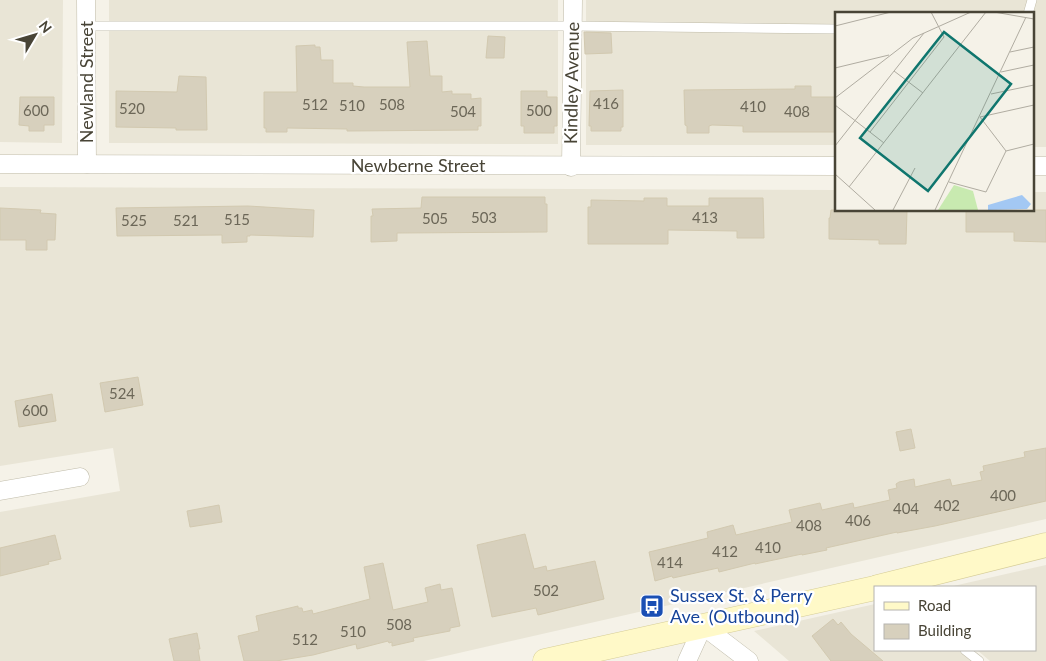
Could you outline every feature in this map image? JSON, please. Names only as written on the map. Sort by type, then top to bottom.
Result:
[{"type":"street","name":"Newland Street","points":[[86,0],[87,164]]},
{"type":"street","name":"Kindley Avenue","points":[[571,167],[573,0]]},
{"type":"street","name":"Newberne Street","points":[[0,164],[571,167],[835,166]]},
{"type":"street","points":[[0,491],[80,477]]},
{"type":"street","points":[[887,586],[1046,546]]},
{"type":"street","points":[[545,661],[874,589]]},
{"type":"street","points":[[687,661],[703,626]]},
{"type":"street","points":[[703,626],[748,661]]},
{"type":"lane","points":[[86,26],[573,26],[835,29]]},
{"type":"lane","points":[[967,651],[979,661]]},
{"type":"shaded area","points":[[0,0],[63,0],[62,143],[0,142]]},
{"type":"shaded area","points":[[109,0],[558,0],[558,144],[109,143]]},
{"type":"shaded area","points":[[586,0],[1046,0],[1046,147],[1034,147],[1034,12],[835,12],[835,145],[586,145]]},
{"type":"shaded area","points":[[0,187],[835,190],[835,211],[1034,211],[1034,192],[1046,192],[1046,519],[424,661],[0,661],[0,512],[120,491],[113,448],[0,466]]},
{"type":"shaded area","points":[[1046,565],[1046,661],[990,661],[978,651],[1036,651],[1036,586],[953,586]]},
{"type":"shaded area","points":[[874,604],[874,651],[960,651],[973,661],[789,661],[754,631]]},
{"type":"building","points":[[584,32],[611,33],[612,53],[585,54]]},
{"type":"building","points":[[488,36],[505,37],[504,58],[486,58]]},
{"type":"building","points":[[427,41],[430,76],[442,76],[442,92],[452,91],[452,94],[471,94],[471,99],[481,98],[481,126],[478,126],[478,130],[347,131],[347,129],[287,128],[287,132],[266,132],[266,128],[264,128],[264,92],[297,92],[296,46],[315,45],[315,47],[320,47],[321,60],[333,60],[333,83],[353,83],[353,86],[364,87],[410,87],[407,42]]},
{"type":"building","points":[[179,76],[206,77],[207,130],[116,127],[116,91],[177,92]]},
{"type":"building","points":[[795,86],[811,86],[811,97],[835,97],[835,132],[743,132],[743,126],[712,125],[709,126],[709,133],[687,133],[684,90],[795,89]]},
{"type":"building","points":[[623,90],[623,127],[621,127],[621,131],[591,131],[591,126],[589,126],[590,91]]},
{"type":"building","points":[[521,91],[547,91],[547,97],[557,97],[557,126],[554,126],[554,133],[524,133],[524,126],[521,126]]},
{"type":"building","points":[[20,97],[54,97],[54,125],[44,125],[44,131],[29,131],[29,126],[19,125]]},
{"type":"building","points":[[422,197],[545,197],[545,204],[547,204],[547,232],[397,233],[397,241],[371,242],[372,209],[421,208]]},
{"type":"building","points":[[644,198],[667,198],[667,206],[709,206],[709,198],[763,198],[764,238],[737,238],[737,231],[668,230],[668,244],[588,244],[588,207],[591,207],[591,200],[644,201]]},
{"type":"building","points":[[248,206],[314,210],[313,237],[250,235],[247,236],[247,242],[222,243],[222,235],[117,236],[116,208]]},
{"type":"building","points":[[0,208],[41,210],[40,213],[56,214],[55,240],[47,240],[47,250],[26,250],[26,240],[0,240]]},
{"type":"building","points":[[831,210],[907,211],[906,244],[879,244],[879,240],[829,239]]},
{"type":"building","points":[[1046,210],[1046,242],[1014,241],[1014,232],[966,232],[966,211]]},
{"type":"building","points":[[138,377],[143,405],[105,412],[100,383]]},
{"type":"building","points":[[52,394],[56,421],[19,427],[15,401]]},
{"type":"building","points":[[911,429],[915,448],[900,451],[896,432]]},
{"type":"building","points":[[1046,448],[1046,501],[935,526],[897,532],[826,548],[827,550],[755,563],[719,572],[718,568],[655,581],[649,552],[708,538],[707,532],[733,525],[736,535],[792,522],[789,510],[820,503],[822,510],[853,503],[854,508],[890,500],[888,490],[897,488],[896,484],[899,482],[914,479],[915,487],[950,479],[952,486],[982,480],[980,472],[984,471],[983,466],[1025,457],[1024,452]]},
{"type":"building","points":[[219,505],[222,522],[190,527],[187,511]]},
{"type":"building","points":[[525,534],[534,569],[546,566],[547,571],[595,561],[604,599],[538,615],[536,608],[492,617],[477,545]]},
{"type":"building","points":[[55,535],[61,559],[48,562],[49,564],[0,576],[0,548]]},
{"type":"building","points":[[383,563],[393,610],[428,602],[425,588],[440,584],[441,590],[452,588],[460,626],[450,628],[450,631],[413,638],[414,641],[392,646],[392,642],[389,643],[388,641],[357,649],[356,644],[313,655],[276,661],[244,661],[238,636],[259,631],[256,616],[298,606],[298,608],[302,608],[303,612],[312,610],[313,614],[370,599],[364,567]]},
{"type":"building","points":[[833,619],[838,625],[841,622],[851,634],[883,661],[831,661],[812,636]]},
{"type":"building","points":[[197,633],[200,661],[174,661],[169,639]]},
{"type":"place","name":"Sussex St. & Perry Ave. (Outbound)","points":[[652,606]]}]
